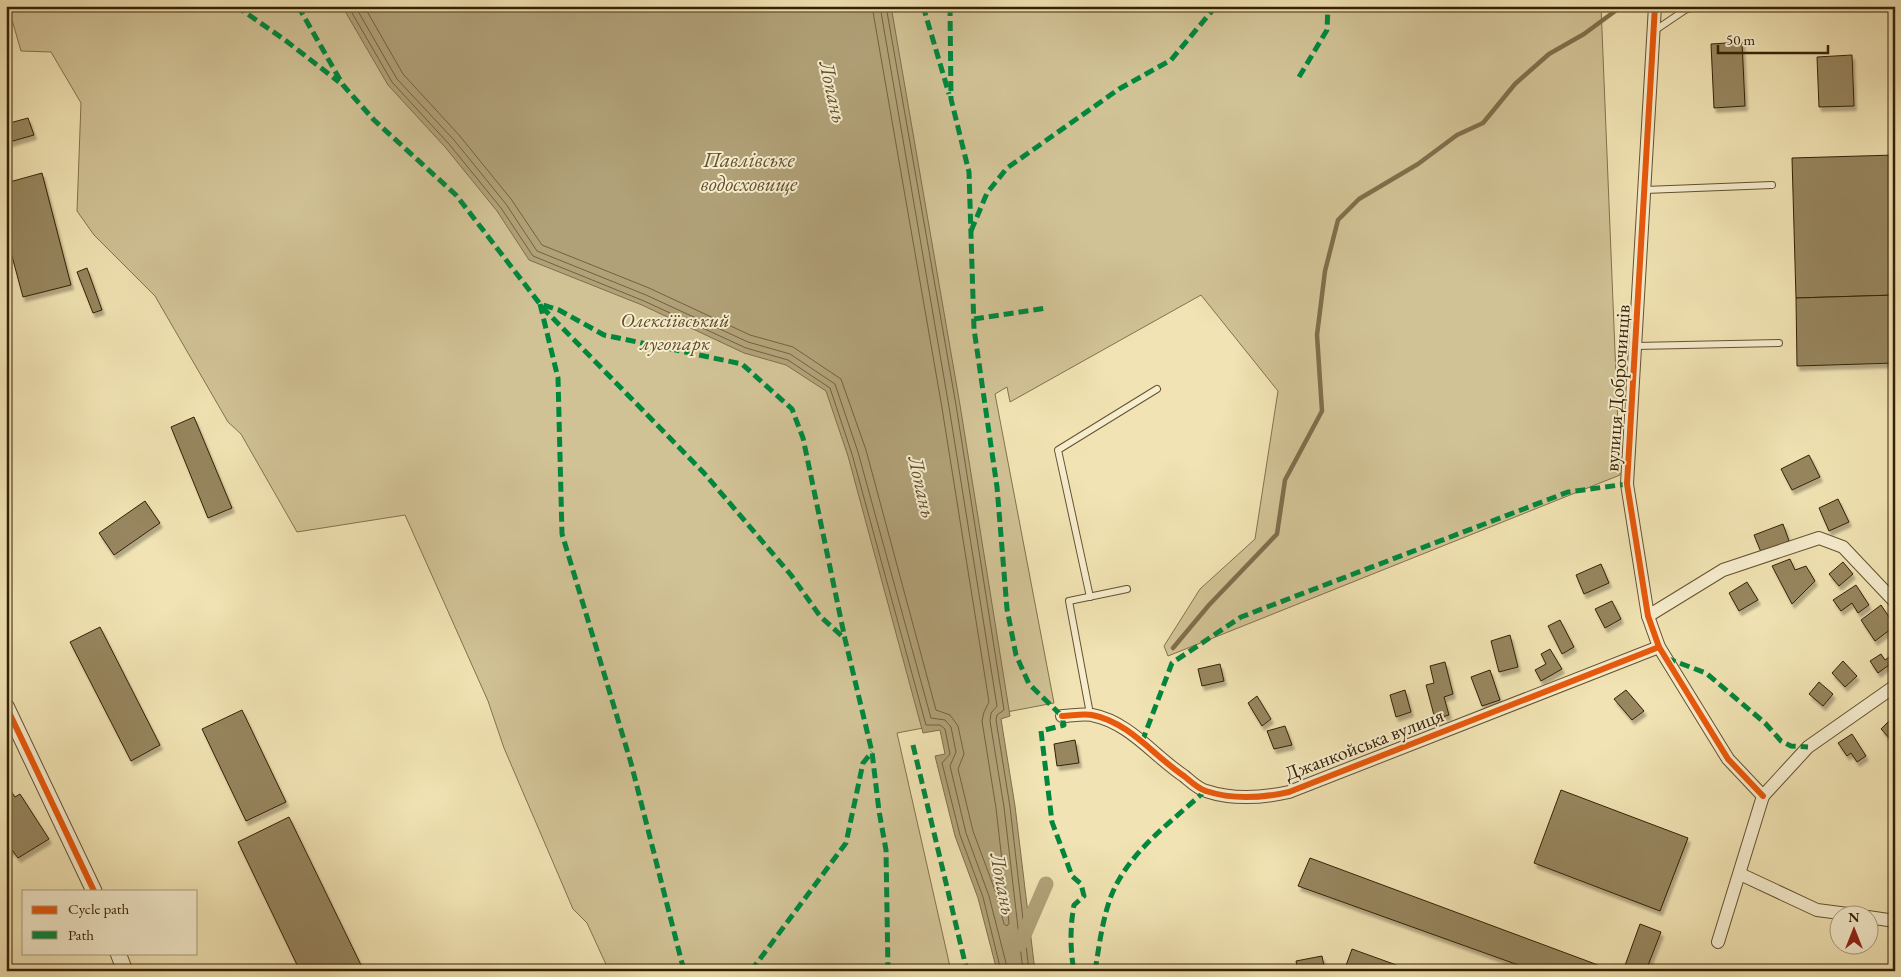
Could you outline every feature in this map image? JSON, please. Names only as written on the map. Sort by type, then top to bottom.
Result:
[{"type":"street","name":"вулиця Доброчинців","points":[[1655,6],[1627,484],[1648,616],[1659,647],[1728,759],[1763,796]]},
{"type":"street","points":[[1648,616],[1722,570],[1819,538],[1844,547],[1895,602]]},
{"type":"street","name":"Джанкойська вулиця","points":[[1090,714],[1109,720],[1124,729],[1175,770],[1205,791],[1250,798],[1272,796],[1289,792],[1659,647]]},
{"type":"street","points":[[1718,942],[1763,796],[1808,747],[1895,686]]},
{"type":"street","points":[[6,706],[94,890]]},
{"type":"street","points":[[1062,716],[1090,714]]},
{"type":"street","points":[[1740,874],[1817,910],[1828,911]]},
{"type":"street","points":[[1878,918],[1895,921]]},
{"type":"street","points":[[118,954],[125,971]]},
{"type":"lane","points":[[1654,32],[1686,10],[1696,6]]},
{"type":"lane","points":[[1645,190],[1772,185]]},
{"type":"lane","points":[[1636,346],[1779,343]]},
{"type":"lane","points":[[1090,597],[1058,450],[1157,389]]},
{"type":"lane","points":[[1090,714],[1069,601],[1127,589]]},
{"type":"green space","name":"Олексіївський лугопарк","points":[[8,6],[1601,6],[1620,475],[1168,656],[1164,646],[1200,589],[1255,539],[1278,391],[1201,295],[1010,402],[1007,387],[995,394],[1054,703],[897,733],[951,971],[609,971],[587,923],[573,909],[504,748],[488,701],[405,515],[297,532],[241,434],[228,422],[155,296],[94,235],[77,211],[81,103],[51,52],[21,51]]},
{"type":"water","name":"Павлівське водосховище","points":[[342,6],[891,6],[960,405],[1010,716],[1001,719],[1015,806],[1035,971],[997,971],[978,898],[955,836],[935,756],[945,754],[940,730],[923,733],[848,456],[826,391],[786,365],[744,353],[642,305],[529,260],[497,211],[445,147],[388,85]]},
{"type":"building","points":[[1742,42],[1745,106],[1714,108],[1711,44]]},
{"type":"building","points":[[1852,55],[1854,106],[1819,107],[1817,57]]},
{"type":"building","points":[[28,118],[34,135],[6,143],[6,124]]},
{"type":"building","points":[[1895,155],[1895,295],[1796,298],[1792,158]]},
{"type":"building","points":[[42,173],[71,285],[23,297],[6,234],[6,183]]},
{"type":"building","points":[[87,268],[102,310],[93,313],[77,272]]},
{"type":"building","points":[[1895,295],[1895,363],[1797,366],[1796,298]]},
{"type":"building","points":[[194,417],[232,508],[208,518],[171,427]]},
{"type":"building","points":[[1809,455],[1820,477],[1792,490],[1781,469]]},
{"type":"building","points":[[1838,499],[1849,522],[1829,531],[1819,508]]},
{"type":"building","points":[[145,501],[160,523],[114,555],[99,533]]},
{"type":"building","points":[[1783,524],[1789,541],[1761,552],[1754,535]]},
{"type":"building","points":[[1790,559],[1795,570],[1806,566],[1815,581],[1792,604],[1772,566]]},
{"type":"building","points":[[1843,562],[1853,574],[1839,586],[1829,574]]},
{"type":"building","points":[[1601,564],[1609,583],[1584,594],[1576,575]]},
{"type":"building","points":[[1747,582],[1758,600],[1739,611],[1729,593]]},
{"type":"building","points":[[1856,585],[1869,605],[1858,613],[1852,603],[1841,611],[1833,600]]},
{"type":"building","points":[[1612,601],[1621,619],[1605,628],[1595,609]]},
{"type":"building","points":[[1881,605],[1895,626],[1875,641],[1861,620]]},
{"type":"building","points":[[1560,620],[1574,647],[1562,654],[1548,626]]},
{"type":"building","points":[[100,627],[160,745],[131,761],[70,642]]},
{"type":"building","points":[[1510,635],[1518,667],[1499,672],[1491,641]]},
{"type":"building","points":[[1550,649],[1562,669],[1541,681],[1535,670],[1546,664],[1541,654]]},
{"type":"building","points":[[1881,654],[1885,660],[1889,657],[1893,662],[1878,673],[1870,661]]},
{"type":"building","points":[[1843,661],[1857,676],[1845,687],[1832,673]]},
{"type":"building","points":[[1445,662],[1453,694],[1444,697],[1449,715],[1435,719],[1426,685],[1434,683],[1430,666]]},
{"type":"building","points":[[1220,664],[1224,681],[1202,686],[1198,669]]},
{"type":"building","points":[[1490,670],[1500,700],[1482,706],[1471,677]]},
{"type":"building","points":[[1819,682],[1833,694],[1823,706],[1809,694]]},
{"type":"building","points":[[1405,690],[1411,712],[1396,717],[1390,695]]},
{"type":"building","points":[[1626,690],[1644,711],[1632,720],[1614,699]]},
{"type":"building","points":[[1257,696],[1271,719],[1262,726],[1248,703]]},
{"type":"building","points":[[242,710],[286,802],[246,821],[202,729]]},
{"type":"building","points":[[1895,715],[1895,736],[1891,740],[1881,729]]},
{"type":"building","points":[[1285,726],[1292,745],[1274,749],[1267,731]]},
{"type":"building","points":[[1852,734],[1866,756],[1857,762],[1851,753],[1847,756],[1838,743]]},
{"type":"building","points":[[1075,740],[1079,763],[1057,766],[1054,744]]},
{"type":"building","points":[[6,784],[15,797],[20,794],[49,839],[18,858],[12,850],[6,853]]},
{"type":"building","points":[[1561,790],[1688,838],[1660,911],[1534,863]]},
{"type":"building","points":[[289,817],[361,965],[349,971],[300,971],[238,842]]},
{"type":"building","points":[[1310,858],[1598,965],[1596,971],[1535,971],[1298,886]]},
{"type":"building","points":[[1640,924],[1661,932],[1647,968],[1655,971],[1623,971]]},
{"type":"building","points":[[1352,949],[1413,971],[1344,971]]},
{"type":"building","points":[[1322,956],[1325,971],[1298,971],[1296,961]]},
{"type":"waterway","points":[[1173,648],[1209,605],[1277,534],[1285,480],[1322,411],[1317,335],[1325,271],[1338,220],[1359,199],[1418,164],[1457,135],[1483,123],[1515,84],[1549,54],[1584,34],[1622,6]]},
{"type":"waterway","points":[[1020,944],[1046,884]]},
{"type":"marked path","points":[[236,6],[285,40],[339,82]]},
{"type":"marked path","points":[[298,6],[343,85],[374,120],[456,195],[540,304],[559,310],[604,335],[742,364],[792,409],[803,438],[845,639],[872,752],[886,850],[888,971]]},
{"type":"marked path","points":[[923,6],[949,94]]},
{"type":"marked path","points":[[950,6],[951,99],[969,172],[974,329],[997,487],[1007,609],[1016,655],[1029,684],[1062,716],[1064,725],[1041,731],[1052,822],[1072,876],[1081,884],[1084,896],[1074,905],[1071,938],[1074,971]]},
{"type":"marked path","points":[[971,231],[987,193],[1007,168],[1119,89],[1171,60],[1216,6]]},
{"type":"marked path","points":[[1299,77],[1327,30],[1328,6]]},
{"type":"marked path","points":[[540,304],[558,378],[562,534],[631,763],[684,971]]},
{"type":"marked path","points":[[542,307],[704,473],[791,575],[820,616],[845,639]]},
{"type":"marked path","points":[[974,319],[1047,308]]},
{"type":"marked path","points":[[1142,742],[1172,663],[1241,617],[1568,492],[1627,484]]},
{"type":"marked path","points":[[1666,658],[1706,673],[1765,723],[1781,741],[1791,746],[1808,747]]},
{"type":"marked path","points":[[913,745],[967,971]]},
{"type":"marked path","points":[[751,971],[846,843],[863,763],[872,752]]},
{"type":"marked path","points":[[1095,971],[1105,917],[1117,883],[1138,853],[1150,840],[1205,791]]},
{"type":"cycle path","points":[[1655,6],[1627,484],[1648,616],[1659,647],[1728,759],[1763,796]]},
{"type":"cycle path","points":[[1062,716],[1092,715],[1118,725],[1203,790],[1237,797],[1268,796],[1289,792],[1659,647]]},
{"type":"cycle path","points":[[6,706],[94,890]]},
{"type":"water label","name":"Лопань","points":[[833,92]]},
{"type":"water label","name":"Лопань","points":[[922,487]]},
{"type":"water label","name":"Лопань","points":[[1003,884]]}]
